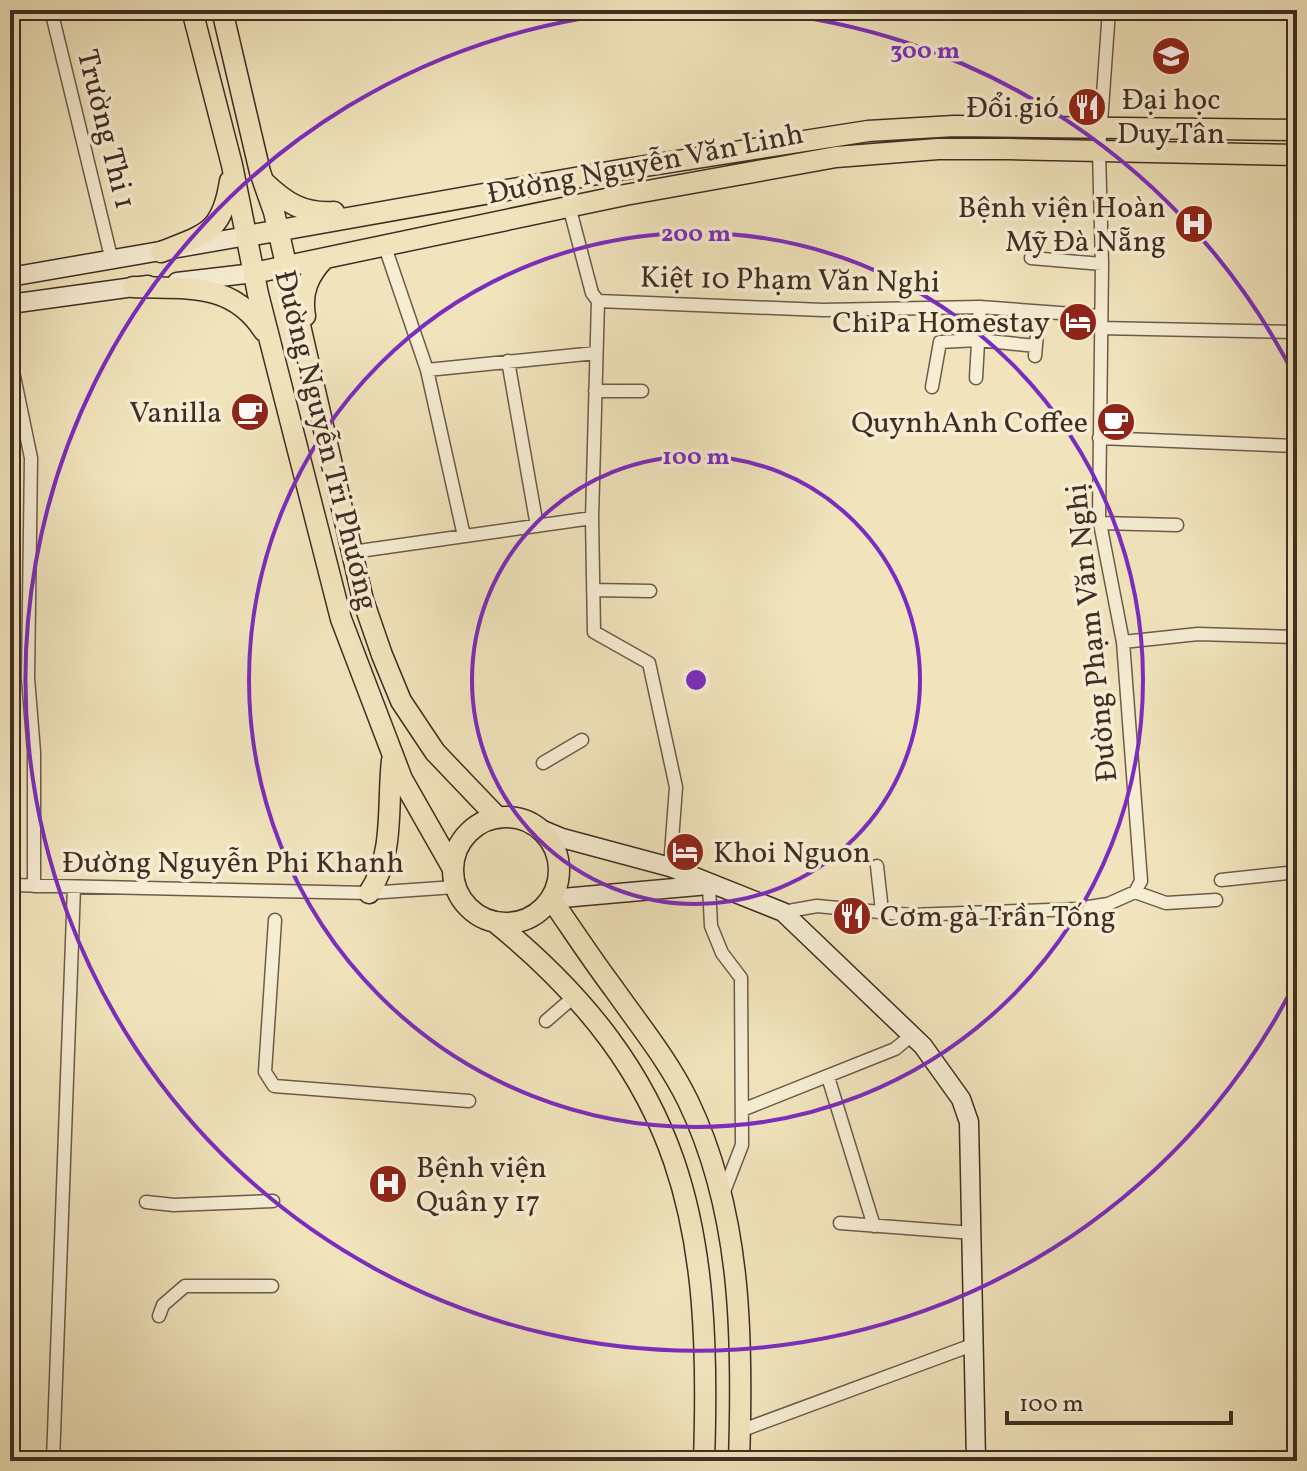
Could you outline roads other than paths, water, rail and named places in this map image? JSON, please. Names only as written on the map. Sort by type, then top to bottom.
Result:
[{"type":"main road","name":"Đường Nguyễn Tri Phương","points":[[192,10],[232,165],[270,341],[341,619],[393,756],[454,877]]},
{"type":"main road","name":"Đường Nguyễn Tri Phương","points":[[222,10],[278,230],[363,600],[401,701],[435,752],[498,818]]},
{"type":"main road","name":"Đường Nguyễn Văn Linh","points":[[247,236],[775,144],[898,129],[1100,127],[1297,130]]},
{"type":"main road","points":[[775,144],[780,166]]},
{"type":"main road","name":"Đường Nguyễn Văn Linh","points":[[254,273],[569,206],[836,157],[926,150],[1297,155]]},
{"type":"main road","points":[[161,252],[209,233],[220,221],[232,165]]},
{"type":"main road","points":[[620,170],[625,195]]},
{"type":"main road","points":[[264,181],[296,208],[315,213],[390,212]]},
{"type":"main road","points":[[305,348],[304,292],[312,272],[325,258]]},
{"type":"main road","points":[[133,287],[196,290],[232,298],[246,307],[270,341]]},
{"type":"main road","points":[[369,893],[380,877],[389,842],[393,756]]},
{"type":"main road","points":[[495,922],[527,919],[551,899],[558,881],[556,852],[538,828],[512,817],[486,821],[466,834],[454,877],[470,910],[495,922],[576,995],[633,1071],[655,1109],[681,1180],[704,1308],[704,1461]]},
{"type":"main road","points":[[551,899],[660,1052],[688,1101],[711,1159],[722,1197],[738,1307],[739,1461]]},
{"type":"street","name":"Trường Thi 1","points":[[51,10],[112,261]]},
{"type":"street","name":"Đường Phạm Văn Nghị","points":[[1109,10],[1099,151],[1102,264],[1100,523],[1123,642],[1140,855],[1141,881],[1135,892]]},
{"type":"street","points":[[569,206],[592,293],[598,301],[592,518],[594,632],[649,663],[676,787],[670,867]]},
{"type":"street","name":"Đường Nguyễn Văn Linh","points":[[10,277],[247,236]]},
{"type":"street","points":[[384,244],[427,370],[464,536]]},
{"type":"street","points":[[1031,258],[1102,264]]},
{"type":"street","name":"Đường Nguyễn Văn Linh","points":[[10,304],[254,273]]},
{"type":"street","name":"Kiệt 10 Phạm Văn Nghi","points":[[598,301],[823,310],[980,307],[1100,322],[1297,332]]},
{"type":"street","name":"Kiệt 10 Phạm Văn Nghi","points":[[976,378],[980,307]]},
{"type":"street","points":[[932,387],[940,342],[978,340],[1036,351],[1039,312]]},
{"type":"street","points":[[427,370],[596,353]]},
{"type":"street","points":[[10,357],[31,458],[28,678],[33,743],[34,886]]},
{"type":"street","points":[[508,361],[537,526]]},
{"type":"street","points":[[595,391],[642,391]]},
{"type":"street","points":[[1099,438],[1297,446]]},
{"type":"street","points":[[352,552],[592,518]]},
{"type":"street","points":[[1100,523],[1177,525]]},
{"type":"street","points":[[593,590],[650,591]]},
{"type":"street","points":[[1123,642],[1198,634],[1297,637]]},
{"type":"street","points":[[543,763],[582,740]]},
{"type":"street","points":[[538,828],[562,838],[670,867],[783,912],[942,1067],[961,1099],[969,1122],[976,1461]]},
{"type":"street","points":[[877,866],[882,911]]},
{"type":"street","points":[[1221,880],[1297,872]]},
{"type":"street","name":"Đường Nguyễn Phi Khanh","points":[[10,885],[369,893],[454,877]]},
{"type":"street","points":[[551,899],[709,885]]},
{"type":"street","points":[[709,885],[711,926],[722,953],[741,978],[742,1145],[722,1197]]},
{"type":"street","points":[[53,1461],[74,887]]},
{"type":"street","points":[[783,912],[817,906],[911,915],[1076,909],[1108,904],[1135,892],[1166,903],[1216,900]]},
{"type":"street","points":[[275,920],[265,1072],[274,1086],[469,1101]]},
{"type":"street","points":[[546,1021],[576,995]]},
{"type":"street","points":[[742,1110],[895,1049],[912,1035]]},
{"type":"street","points":[[828,1077],[874,1226]]},
{"type":"street","points":[[146,1202],[174,1205],[273,1201]]},
{"type":"street","points":[[840,1223],[973,1233]]},
{"type":"street","points":[[159,1316],[163,1305],[185,1286],[272,1286]]},
{"type":"street","points":[[740,1431],[975,1344]]},
{"type":"place","name":"Đại học Duy Tân","points":[[1171,56]]},
{"type":"place","name":"Đổi gió","points":[[1087,107]]},
{"type":"place","name":"Bệnh viện Hoàn Mỹ Đà Nẵng","points":[[1194,224]]},
{"type":"place","name":"ChiPa Homestay","points":[[1078,322]]},
{"type":"place","name":"Vanilla","points":[[250,412]]},
{"type":"place","name":"QuynhAnh Coffee","points":[[1116,422]]},
{"type":"place","name":"Khoi Nguon","points":[[685,852]]},
{"type":"place","name":"Cơm gà Trần Tống","points":[[852,916]]},
{"type":"place","name":"Bệnh viện Quân y 17","points":[[388,1184]]}]
